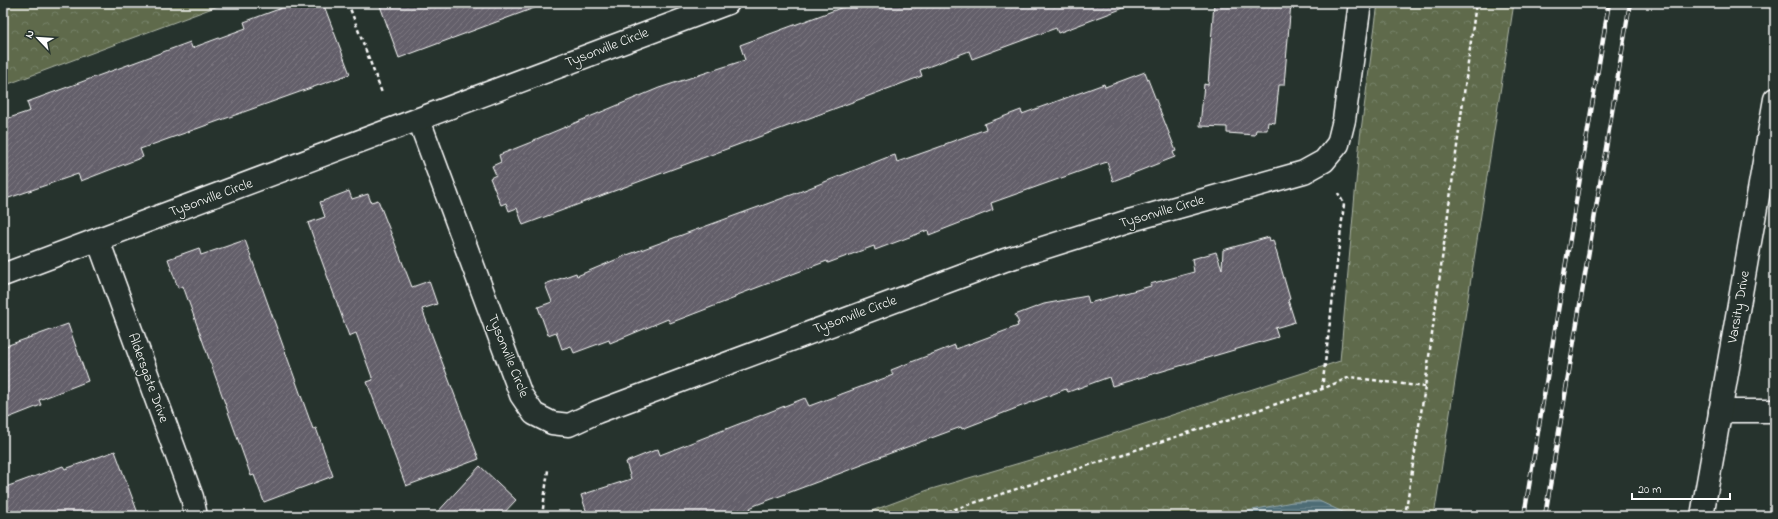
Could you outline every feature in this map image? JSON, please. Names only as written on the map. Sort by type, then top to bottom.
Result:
[{"type":"street","name":"Tysonville Circle","points":[[3,275],[728,3]]},
{"type":"street","name":"Tysonville Circle","points":[[419,120],[521,395],[534,414],[552,423],[569,426],[597,412],[1005,260],[1132,220],[1304,172],[1324,162],[1338,144],[1344,120],[1360,3]]},
{"type":"street","name":"Varsity Drive","points":[[1702,516],[1720,411],[1767,198],[1775,99]]},
{"type":"street","name":"Aldersgate Drive","points":[[98,240],[192,497],[196,516]]},
{"type":"street","points":[[1720,411],[1775,411]]},
{"type":"path","points":[[348,3],[382,93]]},
{"type":"path","points":[[1405,516],[1425,387],[1476,3]]},
{"type":"path","points":[[1322,389],[1344,204],[1338,193]]},
{"type":"path","points":[[934,516],[1322,389],[1350,377],[1425,387]]},
{"type":"path","points":[[542,516],[548,470]]},
{"type":"green space","points":[[3,3],[226,3],[3,86]]},
{"type":"green space","points":[[1378,3],[1514,3],[1434,516],[858,516],[928,490],[1057,452],[1340,361],[1360,138]]},
{"type":"water","points":[[1319,501],[1349,516],[1223,516],[1292,502]]},
{"type":"building","points":[[295,3],[300,3],[303,10],[323,3],[350,74],[140,149],[143,157],[81,181],[78,174],[3,200],[3,120],[30,111],[27,102],[190,42],[192,48],[246,28],[244,22]]},
{"type":"building","points":[[379,3],[536,3],[537,7],[399,58]]},
{"type":"building","points":[[854,3],[1129,3],[1129,6],[1058,33],[1056,28],[972,59],[969,51],[920,70],[922,76],[523,225],[517,208],[509,211],[506,203],[501,205],[490,178],[496,175],[492,166],[501,162],[499,155],[659,88],[745,60],[740,45]]},
{"type":"building","points":[[1214,3],[1291,3],[1284,85],[1279,85],[1275,123],[1268,122],[1267,130],[1256,130],[1255,135],[1227,133],[1227,127],[1200,126],[1204,84],[1208,85]]},
{"type":"building","points":[[1145,72],[1176,151],[1173,152],[1175,157],[1113,181],[1107,162],[991,203],[993,210],[929,235],[928,230],[875,250],[874,246],[828,263],[827,261],[735,296],[735,298],[670,323],[668,319],[610,343],[609,340],[574,353],[571,346],[562,349],[556,332],[548,335],[538,307],[552,302],[545,284],[576,273],[577,276],[627,255],[794,194],[888,157],[895,155],[897,162],[945,145],[986,129],[984,124],[1021,110],[1022,114],[1104,84],[1105,87]]},
{"type":"building","points":[[349,191],[352,199],[368,194],[371,202],[378,200],[412,287],[429,281],[437,304],[422,309],[479,459],[406,486],[367,382],[373,380],[356,333],[349,336],[308,223],[325,217],[320,202]]},
{"type":"building","points":[[1269,237],[1270,241],[1273,240],[1295,322],[1275,328],[1278,337],[1112,386],[1109,377],[1068,392],[1066,389],[962,429],[961,427],[861,464],[862,465],[756,505],[750,508],[753,516],[588,516],[581,495],[631,479],[626,462],[658,449],[660,455],[805,398],[809,406],[893,375],[891,370],[955,345],[956,349],[1018,326],[1017,323],[1019,323],[1015,315],[1044,304],[1087,296],[1089,303],[1151,286],[1150,284],[1194,272],[1192,259],[1216,252],[1222,269],[1223,250]]},
{"type":"building","points":[[245,240],[313,429],[316,428],[333,476],[264,502],[254,475],[251,476],[183,286],[178,288],[168,259],[199,248],[201,255]]},
{"type":"building","points":[[68,324],[88,381],[39,400],[41,405],[3,420],[3,347]]},
{"type":"building","points":[[115,451],[139,516],[3,516],[3,488],[63,466],[65,469]]},
{"type":"building","points":[[480,466],[516,500],[501,516],[434,516]]},
{"type":"railway","points":[[1524,516],[1609,3]]},
{"type":"railway","points":[[1545,516],[1630,3]]}]
